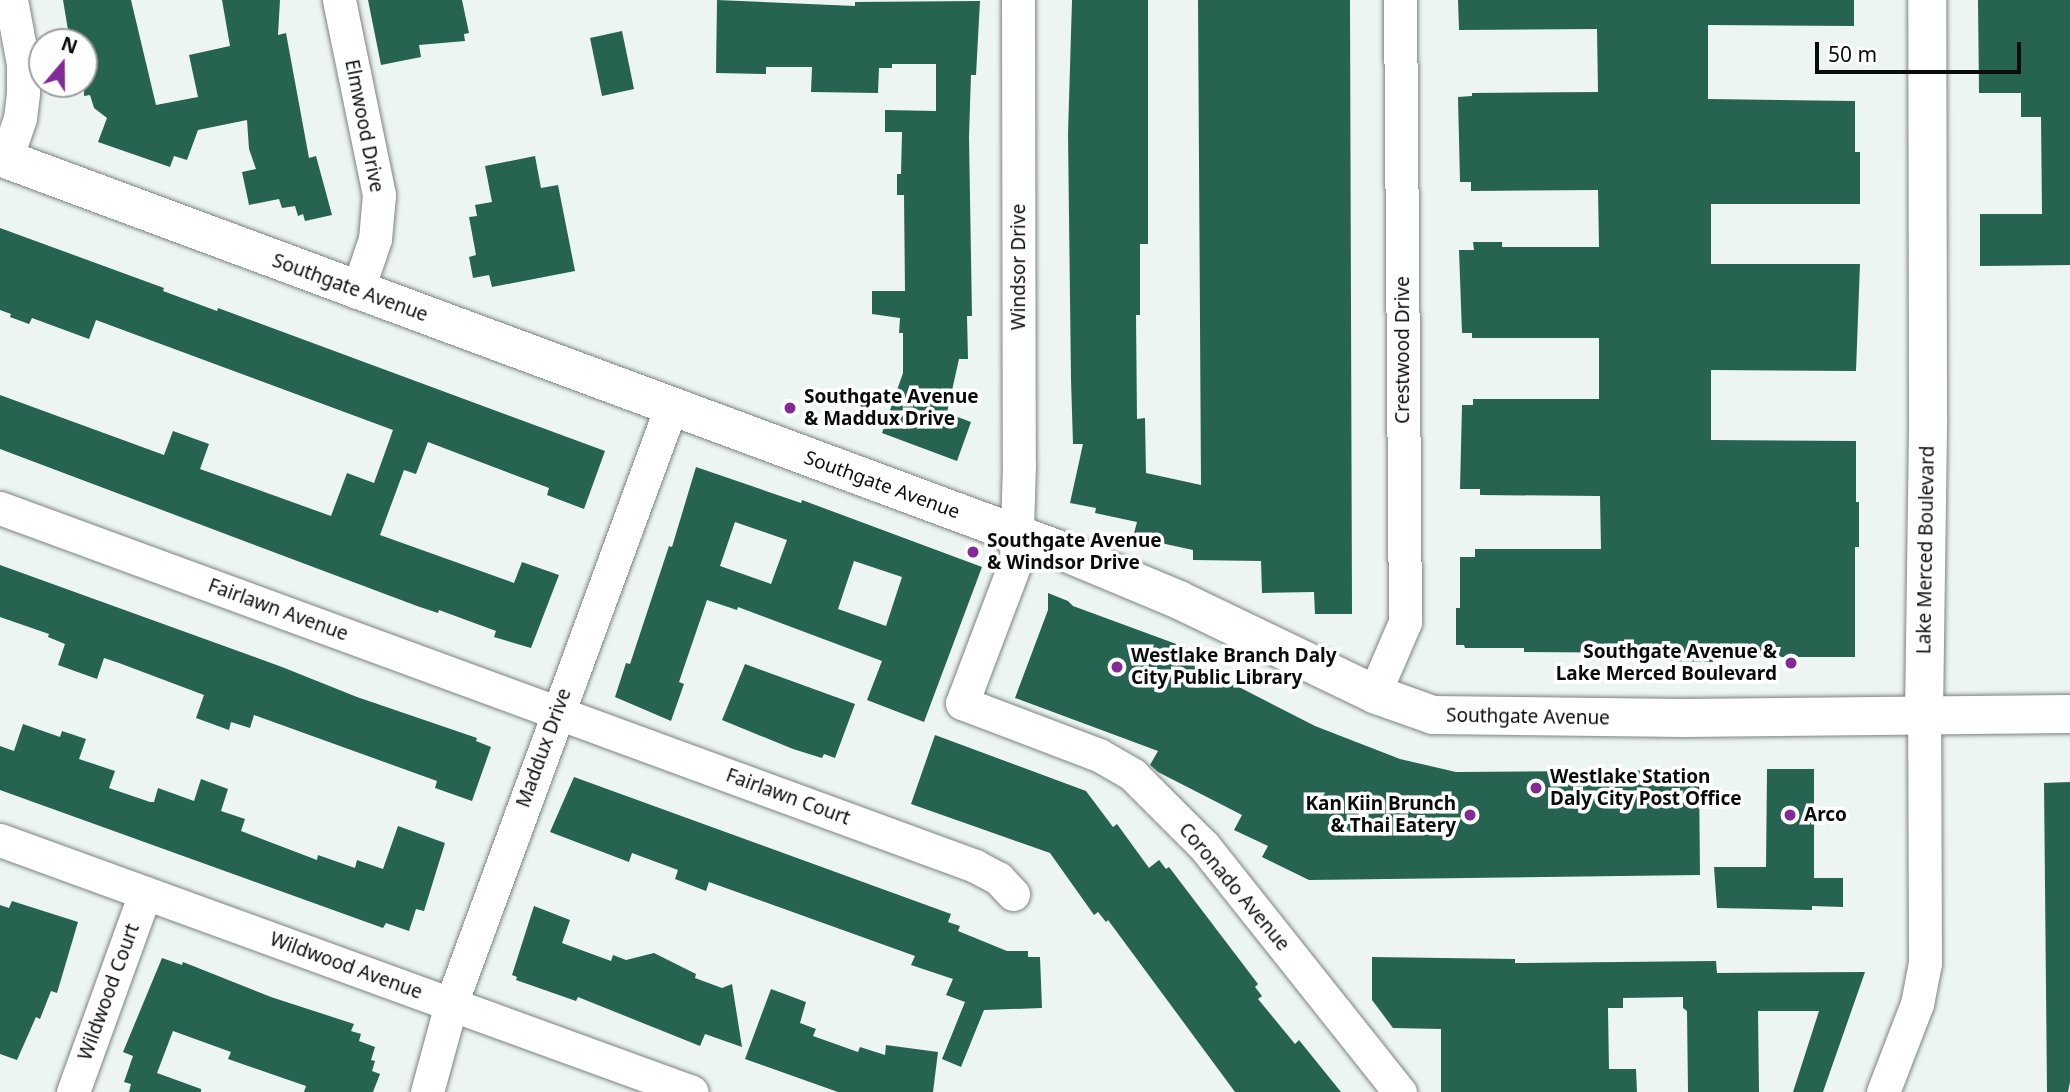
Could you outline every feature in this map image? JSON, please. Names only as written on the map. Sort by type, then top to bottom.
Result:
[{"type":"street","points":[[3,158],[20,118],[23,92],[23,64],[10,0]]},
{"type":"street","name":"Elmwood Drive","points":[[339,0],[379,195],[374,239],[358,292]]},
{"type":"street","name":"Windsor Drive","points":[[1015,533],[1019,465],[1018,0]]},
{"type":"street","name":"Crestwood Drive","points":[[1374,694],[1405,622],[1400,0]]},
{"type":"street","name":"Lake Merced Boulevard","points":[[1882,1092],[1917,1004],[1925,962],[1927,0]]},
{"type":"street","name":"Southgate Avenue","points":[[3,158],[358,292],[1015,533],[1179,600],[1374,694],[1433,715],[1462,718],[2070,714]]},
{"type":"street","name":"Maddux Drive","points":[[427,1092],[451,1004],[671,407]]},
{"type":"street","name":"Fairlawn Avenue","points":[[0,508],[556,713]]},
{"type":"street","name":"Coronado Avenue","points":[[1015,533],[1016,561],[962,703],[1099,755],[1133,775],[1204,846],[1400,1092]]},
{"type":"street","name":"Fairlawn Court","points":[[556,713],[975,866],[998,878],[1013,894]]},
{"type":"street","name":"Wildwood Avenue","points":[[0,840],[692,1092]]},
{"type":"street","name":"Wildwood Court","points":[[73,1092],[145,893]]},
{"type":"building","points":[[63,0],[131,0],[156,105],[198,97],[189,55],[230,46],[222,0],[280,0],[278,35],[286,33],[309,158],[316,156],[332,215],[305,221],[303,214],[298,216],[295,206],[282,208],[279,199],[249,205],[242,172],[256,169],[249,149],[247,120],[198,130],[187,160],[174,156],[170,167],[98,142],[107,118],[94,108],[91,98],[98,98],[98,28],[68,28]]},
{"type":"building","points":[[368,0],[462,0],[469,33],[464,34],[465,41],[419,45],[421,57],[381,65]]},
{"type":"building","points":[[717,0],[855,6],[855,2],[980,1],[976,75],[971,75],[969,137],[972,316],[967,316],[968,359],[959,359],[947,413],[971,422],[957,461],[882,433],[903,373],[903,333],[899,333],[900,318],[872,314],[872,291],[905,291],[904,195],[897,195],[897,174],[901,174],[902,132],[885,132],[885,110],[936,111],[936,64],[892,64],[892,68],[879,68],[878,93],[811,92],[812,67],[766,67],[766,74],[716,73]]},
{"type":"building","points":[[1072,0],[1148,0],[1148,244],[1140,244],[1140,315],[1136,315],[1137,419],[1145,418],[1146,473],[1201,485],[1198,0],[1350,0],[1352,614],[1315,614],[1314,592],[1262,593],[1261,561],[1193,560],[1193,550],[1133,537],[1137,522],[1095,513],[1096,508],[1070,503],[1083,444],[1073,444],[1071,380],[1068,134]]},
{"type":"building","points":[[1458,0],[1854,0],[1854,26],[1708,25],[1708,99],[1855,101],[1855,152],[1860,152],[1860,204],[1711,204],[1711,264],[1860,264],[1856,371],[1711,370],[1711,440],[1856,441],[1859,547],[1855,547],[1855,657],[1713,657],[1713,662],[1670,661],[1670,653],[1524,652],[1524,648],[1465,648],[1464,645],[1456,645],[1456,608],[1460,608],[1460,557],[1475,557],[1475,549],[1601,549],[1600,496],[1480,495],[1480,489],[1460,489],[1462,405],[1473,405],[1473,399],[1599,399],[1599,338],[1472,338],[1472,333],[1462,333],[1459,250],[1474,250],[1473,242],[1502,242],[1502,247],[1599,247],[1598,190],[1471,191],[1471,182],[1460,182],[1458,97],[1472,96],[1472,93],[1598,92],[1597,29],[1459,30]]},
{"type":"building","points":[[1978,0],[2070,0],[2070,265],[1980,266],[1980,214],[2042,214],[2041,117],[2021,117],[2021,93],[1979,93]]},
{"type":"building","points":[[622,31],[634,89],[602,96],[590,38]]},
{"type":"building","points":[[535,156],[541,188],[558,185],[575,271],[492,287],[489,275],[473,278],[469,257],[476,255],[469,217],[477,216],[475,205],[492,202],[485,166]]},
{"type":"building","points":[[0,228],[164,288],[163,291],[217,311],[218,308],[605,451],[584,509],[547,495],[549,488],[428,442],[416,474],[404,470],[380,535],[514,583],[522,562],[559,575],[531,648],[494,637],[496,631],[439,610],[438,613],[417,606],[0,449],[0,395],[164,455],[173,431],[209,444],[200,469],[331,516],[347,473],[374,483],[393,430],[96,320],[89,339],[32,318],[29,324],[10,317],[11,314],[0,310]]},
{"type":"building","points":[[696,467],[801,503],[802,500],[982,567],[924,722],[867,700],[882,661],[738,607],[737,610],[707,600],[679,682],[684,684],[671,721],[615,697],[626,663],[630,664],[669,546],[672,547]],"holes":[[[735,522],[787,540],[771,584],[720,566]],[[854,561],[902,577],[886,626],[838,609]]]},
{"type":"building","points":[[0,565],[282,667],[357,697],[477,738],[476,741],[491,747],[472,801],[435,788],[437,781],[254,715],[250,728],[231,722],[229,730],[196,718],[204,695],[104,658],[97,679],[58,665],[65,644],[48,637],[49,634],[0,617]]},
{"type":"building","points":[[1048,593],[1068,601],[1073,606],[1198,652],[1198,666],[1315,726],[1400,759],[1456,772],[1699,770],[1700,875],[1309,880],[1262,857],[1268,846],[1234,830],[1242,815],[1158,772],[1150,765],[1158,751],[1015,698],[1048,610]]},
{"type":"building","points":[[745,664],[855,704],[835,758],[824,754],[822,758],[793,749],[722,720]]},
{"type":"building","points":[[23,724],[60,737],[62,731],[86,739],[79,759],[115,771],[109,788],[150,802],[154,802],[158,788],[194,801],[201,779],[228,789],[221,811],[245,819],[241,831],[317,860],[318,855],[355,868],[357,860],[383,869],[398,826],[445,843],[424,911],[416,909],[409,931],[386,923],[383,928],[0,790],[0,746],[14,751]]},
{"type":"building","points":[[935,735],[1086,791],[1113,827],[1117,824],[1149,868],[1159,860],[1166,869],[1169,867],[1258,984],[1255,987],[1262,996],[1258,999],[1295,1044],[1299,1040],[1341,1092],[1235,1092],[1108,920],[1106,922],[1098,912],[1094,915],[1050,853],[911,804]]},
{"type":"building","points":[[1767,769],[1814,769],[1814,878],[1843,878],[1843,907],[1812,906],[1812,910],[1717,908],[1714,867],[1766,867]]},
{"type":"building","points":[[574,777],[951,914],[948,922],[960,926],[958,931],[1007,951],[1028,951],[1028,957],[1040,957],[1042,1008],[984,1010],[961,1067],[942,1059],[965,1002],[946,995],[953,979],[911,965],[915,956],[709,882],[706,891],[675,879],[678,870],[632,853],[629,862],[550,832]]},
{"type":"building","points":[[2070,782],[2070,1082],[2068,1092],[2047,1092],[2044,783]]},
{"type":"building","points":[[12,901],[78,922],[57,993],[51,991],[40,1019],[36,1017],[17,1060],[0,1054],[0,905],[9,908]]},
{"type":"building","points":[[534,906],[570,920],[562,943],[611,961],[613,955],[626,960],[654,953],[696,974],[695,978],[722,988],[732,984],[742,1047],[705,1034],[700,1046],[578,997],[576,1001],[516,980],[517,977],[512,975]]},
{"type":"building","points":[[1372,957],[1515,959],[1515,963],[1716,961],[1717,973],[1865,972],[1823,1092],[1793,1092],[1819,1011],[1758,1011],[1759,1092],[1688,1092],[1687,1011],[1683,1008],[1683,997],[1623,998],[1623,1008],[1608,1008],[1609,1069],[1636,1069],[1637,1092],[1441,1092],[1441,1029],[1393,1028],[1372,1000]]},
{"type":"building","points":[[162,958],[182,965],[183,962],[271,997],[354,1024],[351,1031],[361,1034],[359,1041],[375,1047],[371,1060],[375,1061],[372,1071],[380,1074],[373,1092],[304,1092],[306,1086],[228,1059],[231,1052],[173,1031],[157,1073],[201,1089],[201,1092],[129,1092],[131,1084],[124,1082],[133,1056],[123,1052]]},
{"type":"building","points":[[771,989],[806,1002],[800,1023],[816,1029],[813,1036],[858,1052],[860,1047],[885,1055],[886,1045],[938,1052],[933,1092],[838,1092],[745,1059]]},
{"type":"place","name":"Southgate Avenue & Maddux Drive","points":[[790,408]]},
{"type":"place","name":"Southgate Avenue & Windsor Drive","points":[[973,552]]},
{"type":"place","name":"Southgate Avenue & Lake Merced Boulevard","points":[[1791,663]]},
{"type":"place","name":"Westlake Branch Daly City Public Library","points":[[1117,667]]},
{"type":"place","name":"Westlake Station Daly City Post Office","points":[[1536,788]]},
{"type":"place","name":"Kan Kiin Brunch & Thai Eatery","points":[[1470,815]]},
{"type":"place","name":"Arco","points":[[1790,815]]}]
